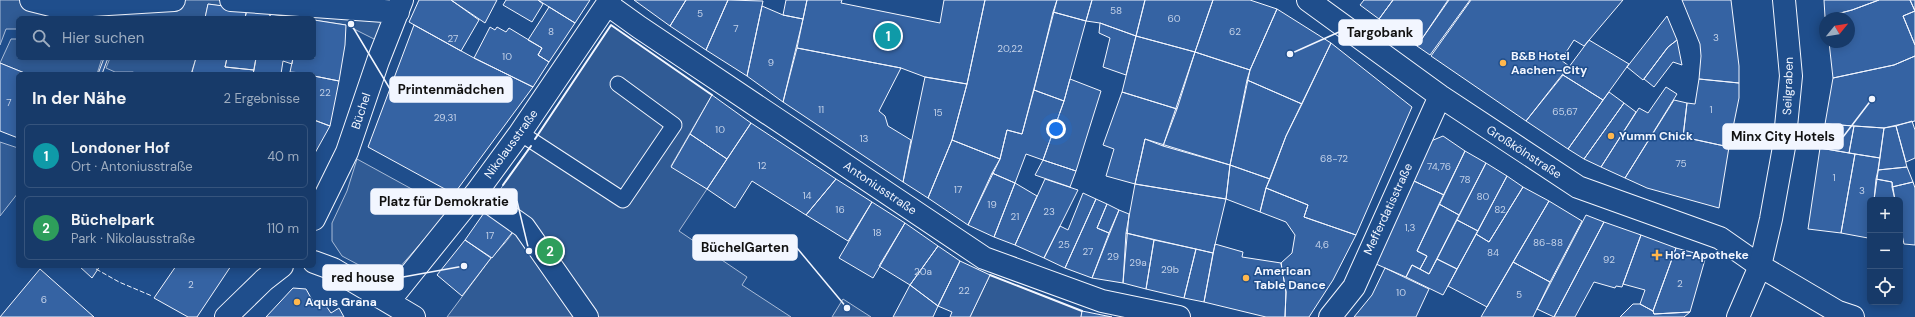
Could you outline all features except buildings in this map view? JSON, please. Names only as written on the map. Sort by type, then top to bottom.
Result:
[{"type":"street","points":[[31,0],[59,6],[174,0]]},
{"type":"street","points":[[231,0],[400,6]]},
{"type":"street","name":"Großkölnstraße","points":[[1308,0],[1440,96],[1578,187],[1720,238],[1760,266],[1838,312],[1853,317]]},
{"type":"street","name":"Seilgraben","points":[[1738,317],[1760,266],[1771,219],[1784,147],[1791,76],[1784,0]]},
{"type":"street","name":"Nikolausstraße","points":[[389,301],[476,193],[520,133],[608,2]]},
{"type":"street","name":"Antoniusstraße","points":[[608,2],[639,27],[984,258],[1102,301],[1179,317]]},
{"type":"street","name":"Büchel","points":[[316,215],[347,152],[378,61],[400,6]]},
{"type":"street","name":"Mefferdatisstraße","points":[[1330,317],[1354,287],[1440,96]]},
{"type":"street","points":[[476,193],[524,227],[587,317]]},
{"type":"street","points":[[316,263],[333,270],[389,301],[414,317]]},
{"type":"street","points":[[226,317],[264,280],[279,268]]},
{"type":"lane","points":[[520,133],[623,200],[674,125],[618,84]]},
{"type":"shaded area","points":[[0,0],[393,0],[378,41],[346,25],[316,20],[316,16],[287,16],[208,4],[205,16],[16,16],[16,29],[6,29],[0,45]]},
{"type":"shaded area","points":[[611,25],[712,95],[671,166],[707,189],[679,231],[747,277],[742,285],[791,317],[447,317],[491,258],[515,230],[486,210]]},
{"type":"shaded area","points":[[11,39],[16,39],[16,60],[101,60],[98,72],[22,72],[0,63]]},
{"type":"shaded area","points":[[109,60],[195,60],[192,72],[115,72],[106,68]]},
{"type":"shaded area","points":[[0,142],[16,147],[16,196],[0,216]]},
{"type":"shaded area","points":[[357,159],[450,210],[399,268],[388,274],[372,272],[342,256],[332,241],[332,223],[347,191]]},
{"type":"shaded area","points":[[990,275],[1082,311],[1081,317],[970,317]]},
{"type":"shaded area","points":[[843,299],[871,317],[832,317]]},
{"type":"fence","points":[[96,269],[119,282],[152,296]]},
{"type":"wall","points":[[535,139],[611,25],[712,95]]},
{"type":"wall","points":[[503,185],[531,146]]},
{"type":"wall","points":[[990,275],[1082,311]]},
{"type":"place","name":"Printenmädchen","points":[[351,24]]},
{"type":"place","name":"Londoner Hof","points":[[888,36]]},
{"type":"place","name":"Targobank","points":[[1290,54]]},
{"type":"place","name":"B&B Hotel Aachen-City","points":[[1503,63]]},
{"type":"place","name":"Minx City Hotels","points":[[1872,99]]},
{"type":"place","name":"Yumm Chick","points":[[1611,136]]},
{"type":"place","name":"Platz für Demokratie","points":[[529,251]]},
{"type":"place","name":"Büchelpark","points":[[550,251]]},
{"type":"place","name":"Hof-Apotheke","points":[[1657,255]]},
{"type":"place","name":"red house","points":[[464,266]]},
{"type":"place","name":"American Table Dance","points":[[1246,278]]},
{"type":"place","name":"Aquis Grana","points":[[297,302]]},
{"type":"place","name":"BüchelGarten","points":[[847,308]]}]
